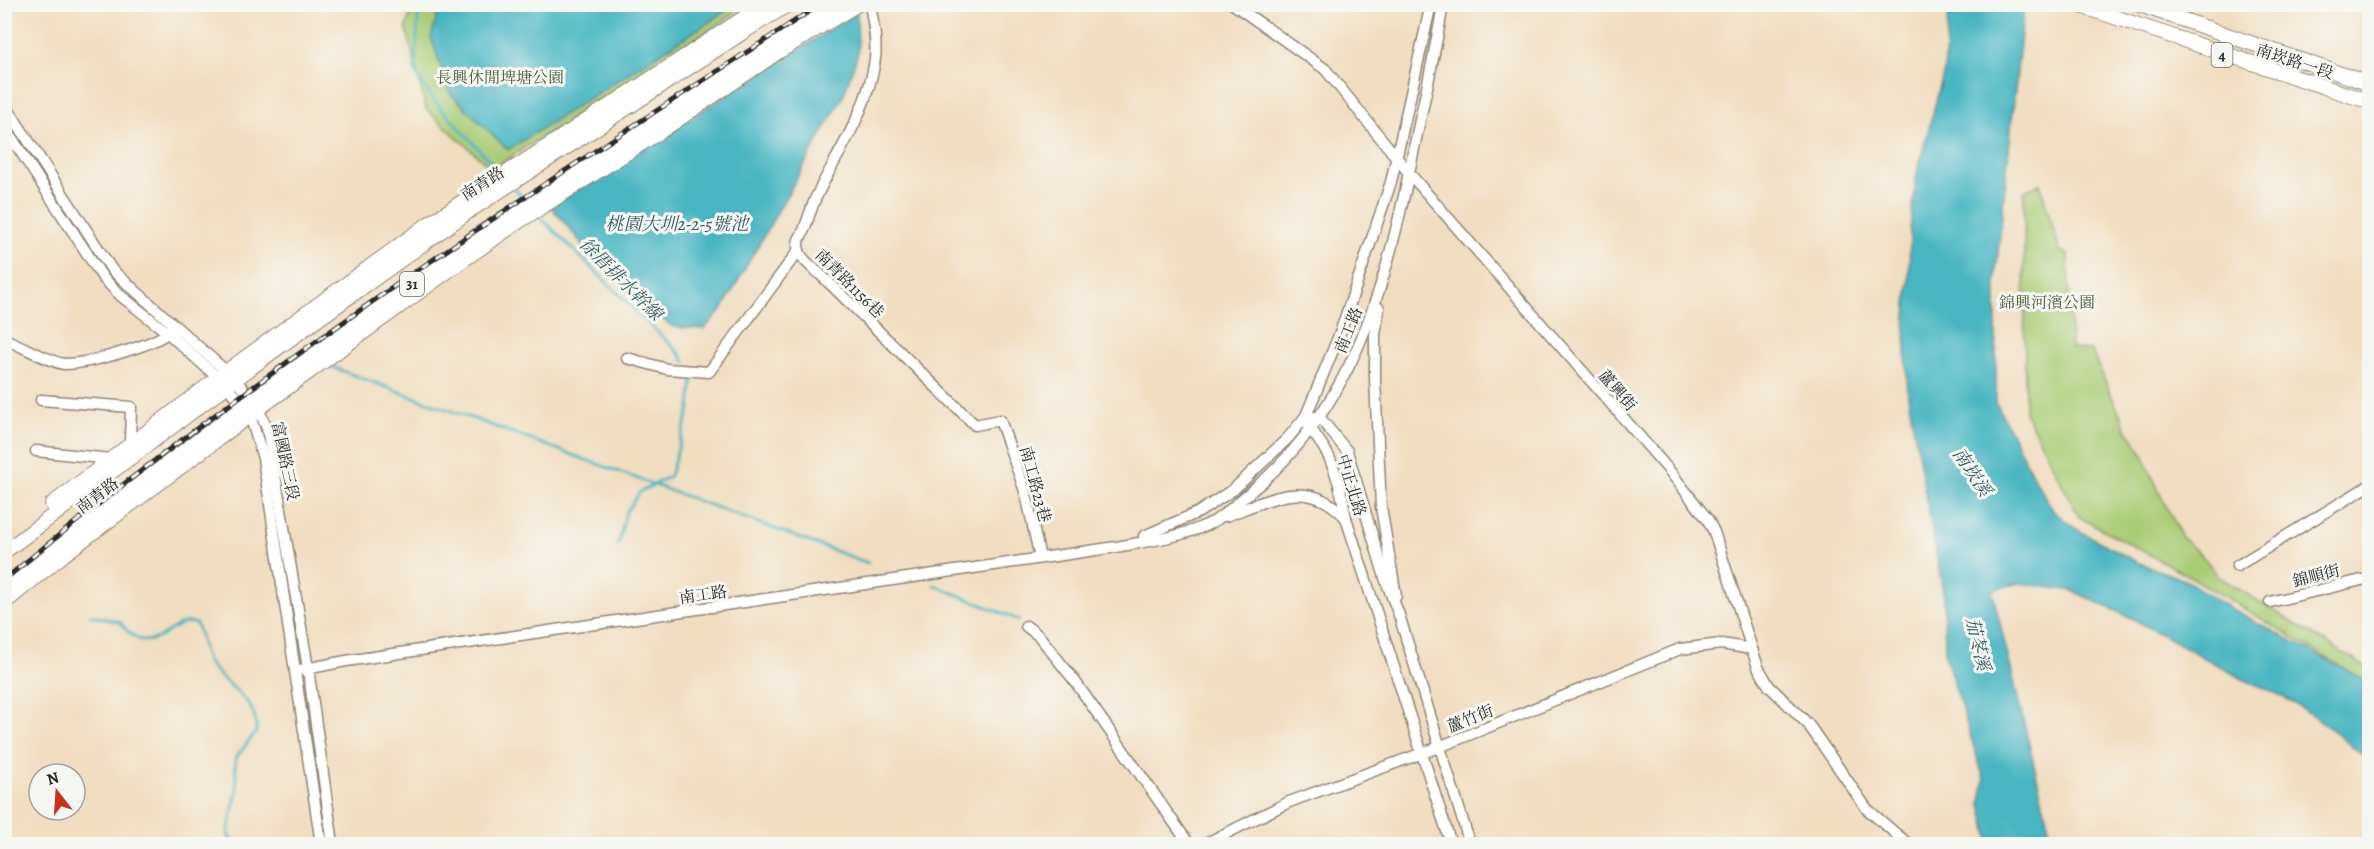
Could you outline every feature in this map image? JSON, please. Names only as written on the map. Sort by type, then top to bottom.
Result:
[{"type":"main road","name":"31","points":[[4,541],[130,444],[227,379],[302,316],[430,223],[765,4]]},
{"type":"main road","name":"南青路","points":[[4,552],[227,379],[268,355],[469,211],[789,4]]},
{"type":"main road","name":"南青路","points":[[4,589],[57,546],[251,407],[482,232],[837,4]]},
{"type":"main road","name":"31","points":[[4,603],[251,407],[490,242],[778,52],[858,4]]},
{"type":"main road","name":"南崁路一段","points":[[2075,4],[2370,102]]},
{"type":"main road","name":"南崁路一段","points":[[2138,4],[2370,84]]},
{"type":"main road","name":"南青路","points":[[672,64],[720,47]]},
{"type":"main road","name":"南青路","points":[[689,112],[712,83]]},
{"type":"main road","name":"南青路","points":[[443,261],[490,242]]},
{"type":"main road","name":"南青路","points":[[268,355],[302,316]]},
{"type":"street","name":"南青路1156巷","points":[[870,4],[875,57],[870,88],[854,125],[811,206],[805,228],[798,242],[799,250],[803,258],[975,425],[1000,420]]},
{"type":"street","name":"蘆興街","points":[[1233,4],[1325,69],[1408,173],[1668,469],[1708,520],[1714,532],[1758,667],[1769,686],[1808,724],[1867,809],[1908,844]]},
{"type":"street","name":"南工路","points":[[1116,547],[1161,530],[1199,512],[1234,489],[1288,438],[1306,416],[1340,333],[1381,214],[1418,70],[1431,4]]},
{"type":"street","name":"南工路","points":[[295,671],[1116,547],[1169,536],[1215,521],[1273,472],[1320,418],[1355,357],[1384,276],[1434,64],[1443,4]]},
{"type":"street","name":"富國路三段","points":[[4,103],[112,270],[227,379],[267,428],[308,668],[333,844]]},
{"type":"street","name":"富國路三段","points":[[4,126],[103,278],[121,296],[172,329]]},
{"type":"street","points":[[38,179],[48,171]]},
{"type":"street","points":[[627,358],[667,369],[709,372],[799,250]]},
{"type":"street","points":[[1384,276],[1375,335],[1376,399],[1381,507],[1399,615]]},
{"type":"street","points":[[4,339],[64,364],[151,344],[172,329]]},
{"type":"street","points":[[41,400],[132,407],[130,444]]},
{"type":"street","name":"富國路三段","points":[[251,407],[263,458],[321,844]]},
{"type":"street","points":[[1306,416],[1320,418]]},
{"type":"street","name":"中正北路","points":[[1306,416],[1309,429],[1320,440],[1330,460],[1343,499],[1346,518],[1450,844]]},
{"type":"street","name":"中正北路","points":[[1320,418],[1347,451],[1470,844]]},
{"type":"street","name":"南工路23巷","points":[[1000,420],[1026,494],[1040,558]]},
{"type":"street","points":[[36,451],[110,459]]},
{"type":"street","points":[[2237,566],[2370,486]]},
{"type":"street","points":[[1215,521],[1277,496],[1296,494],[1322,499],[1346,518]]},
{"type":"street","name":"錦順街","points":[[2270,602],[2370,578]]},
{"type":"street","points":[[1026,626],[1039,636],[1074,680],[1189,844]]},
{"type":"street","name":"蘆竹街","points":[[1205,844],[1289,802],[1440,747],[1680,649],[1721,644],[1752,649]]},
{"type":"green space","name":"長興休閒埤塘公園","points":[[413,5],[748,5],[492,169],[426,109],[406,27]]},
{"type":"green space","name":"錦興河濱公園","points":[[2040,184],[2060,251],[2068,254],[2071,349],[2091,350],[2128,432],[2141,450],[2182,537],[2205,559],[2219,577],[2369,669],[2369,683],[2193,578],[2079,517],[2025,412],[2024,191]]},
{"type":"water","name":"長興休閒埤塘公園","points":[[440,4],[736,5],[508,150],[450,93],[431,38]]},
{"type":"water","points":[[1949,5],[2024,5],[1996,272],[1996,402],[2033,476],[2054,512],[2078,530],[2137,562],[2187,581],[2230,608],[2369,682],[2369,760],[2318,719],[2284,697],[2243,679],[2135,620],[2073,591],[2019,583],[1992,590],[2053,844],[1990,844],[1981,804],[1984,779],[1945,655],[1944,597],[1908,397],[1905,329],[1910,230],[1917,173],[1944,71]]},
{"type":"water","name":"桃園大圳2-2-5號池","points":[[857,12],[858,53],[843,97],[721,311],[704,329],[673,327],[646,308],[595,259],[551,207]]},
{"type":"waterway","name":"徐厝排水幹線","points":[[423,4],[418,18],[415,72],[432,98],[499,171]]},
{"type":"waterway","name":"徐厝排水幹線","points":[[514,188],[524,199]]},
{"type":"waterway","name":"徐厝排水幹線","points":[[539,216],[680,354],[685,362]]},
{"type":"waterway","points":[[329,366],[868,563]]},
{"type":"waterway","name":"徐厝排水幹線","points":[[618,545],[626,512],[640,492],[670,476],[690,408],[693,378]]},
{"type":"waterway","points":[[934,585],[1019,620]]},
{"type":"waterway","points":[[91,615],[120,622],[132,635],[143,640],[152,640],[187,623],[196,624],[209,664],[247,702],[256,721],[256,732],[235,759],[237,790],[228,833],[232,844]]},
{"type":"railway","points":[[4,580],[166,452],[332,330],[501,213],[821,4]]},
{"type":"water label","name":"南崁溪","points":[[1972,472]]},
{"type":"water label","name":"茄苳溪","points":[[1978,644]]}]
